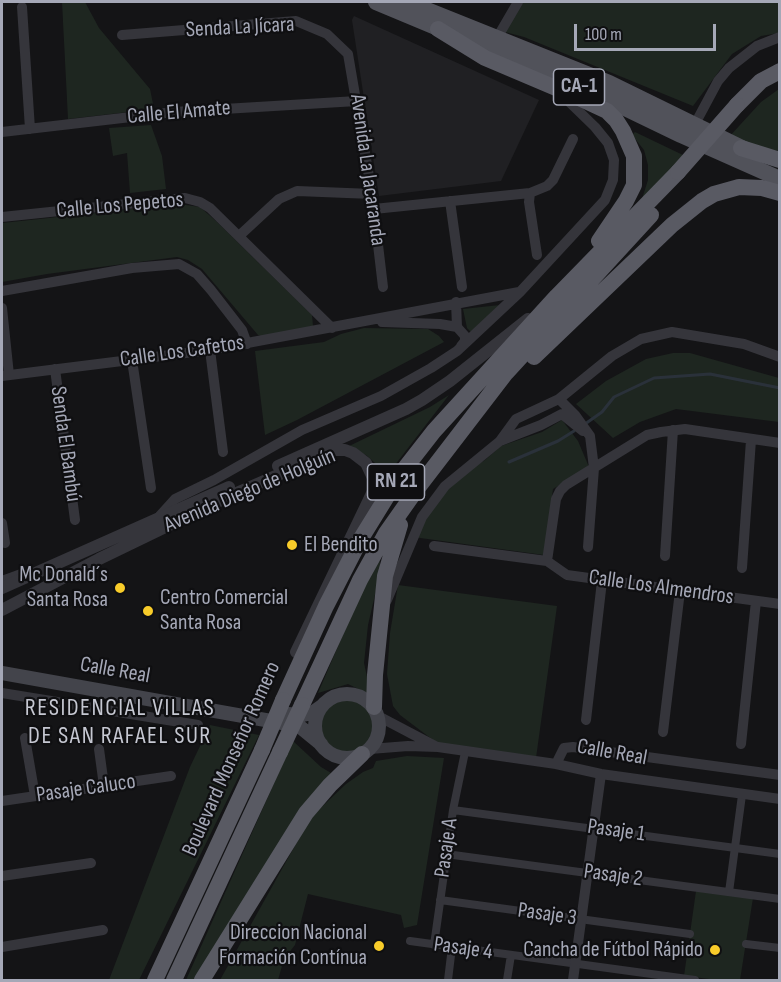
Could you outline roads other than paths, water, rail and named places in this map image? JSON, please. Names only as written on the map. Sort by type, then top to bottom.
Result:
[{"type":"highway","points":[[438,29],[485,58],[607,111],[623,130],[634,156],[635,171],[631,193],[575,276]]},
{"type":"highway","points":[[460,432],[506,373],[741,108],[761,81],[780,70]]},
{"type":"highway","points":[[741,108],[780,81]]},
{"type":"highway","points":[[741,148],[780,160]]},
{"type":"highway","points":[[575,276],[682,174]]},
{"type":"highway","points":[[460,432],[575,316],[686,213],[714,194],[726,190],[750,187],[780,193]]},
{"type":"highway","name":"Boulevard Monseñor Romero","points":[[155,981],[326,606],[360,540],[402,472],[434,431],[575,276]]},
{"type":"highway","name":"Boulevard Monseñor Romero","points":[[174,981],[365,570],[386,533],[460,432]]},
{"type":"highway","points":[[376,712],[374,682],[385,576],[402,518],[417,489]]},
{"type":"highway","points":[[202,981],[306,813],[330,785],[366,752]]},
{"type":"main road","name":"CA-1","points":[[376,2],[594,93],[780,179]]},
{"type":"main road","name":"CA-1","points":[[407,2],[609,82],[780,165]]},
{"type":"main road","name":"Calle Real","points":[[2,664],[260,711],[303,715],[312,713],[322,706]]},
{"type":"main road","name":"Calle Real","points":[[2,673],[299,726],[321,744]]},
{"type":"main road","points":[[349,694],[358,696],[376,712],[379,734],[366,752],[344,758],[327,751],[316,735],[317,715],[330,699],[349,694]]},
{"type":"street","points":[[497,38],[518,2]]},
{"type":"street","points":[[22,7],[30,129]]},
{"type":"street","name":"Senda La Jícara","points":[[122,35],[296,21],[327,34],[348,54]]},
{"type":"street","points":[[695,124],[718,81],[729,68],[741,56],[757,46],[780,37]]},
{"type":"street","name":"Avenida La Jacaranda","points":[[348,54],[372,194],[383,287]]},
{"type":"street","points":[[156,520],[175,499],[214,480],[302,430],[381,396],[457,351],[520,292],[604,200],[611,187],[614,174],[611,150],[602,134],[552,86]]},
{"type":"street","name":"Calle El Amate","points":[[2,132],[174,112],[357,100]]},
{"type":"street","points":[[374,209],[530,192],[547,186],[553,180],[573,139]]},
{"type":"street","points":[[239,236],[279,199],[297,191],[372,194]]},
{"type":"street","points":[[530,192],[529,202],[537,255]]},
{"type":"street","name":"Calle Los Pepetos","points":[[2,217],[185,198],[206,204],[332,328]]},
{"type":"street","points":[[450,201],[462,287]]},
{"type":"street","points":[[2,291],[132,268],[179,264],[192,270],[211,290],[242,330],[247,344]]},
{"type":"street","name":"Calle Los Cafetos","points":[[5,375],[210,350],[456,302],[520,292]]},
{"type":"street","name":"Avenida Diego de Holguín","points":[[2,588],[406,409],[450,381],[557,296]]},
{"type":"street","points":[[456,302],[457,327],[465,338],[457,351]]},
{"type":"street","points":[[2,308],[5,375]]},
{"type":"street","name":"Calle Los Cafetos","points":[[362,322],[440,324],[457,327]]},
{"type":"street","points":[[381,614],[422,517],[453,478],[500,441],[516,419],[559,399],[612,356],[641,339],[672,332],[744,344],[780,357]]},
{"type":"street","points":[[210,350],[223,452]]},
{"type":"street","points":[[132,360],[151,488]]},
{"type":"street","name":"Senda El Bambú","points":[[55,369],[75,520]]},
{"type":"street","points":[[559,399],[575,415],[590,436],[594,468],[588,547]]},
{"type":"street","points":[[500,441],[562,414],[590,436]]},
{"type":"street","points":[[434,546],[547,561],[556,499],[560,491],[647,435],[685,429],[780,443]]},
{"type":"street","points":[[665,556],[673,430]]},
{"type":"street","points":[[742,568],[751,440]]},
{"type":"street","name":"Avenida Diego de Holguín","points":[[2,610],[99,559],[223,499],[335,450],[345,450],[366,463],[373,478],[374,489],[296,653],[287,679],[284,698]]},
{"type":"street","points":[[2,523],[5,543]]},
{"type":"street","points":[[2,581],[61,561]]},
{"type":"street","name":"Calle Los Almendros","points":[[547,561],[567,575],[780,604]]},
{"type":"street","points":[[586,720],[602,581]]},
{"type":"street","points":[[663,732],[680,591]]},
{"type":"street","points":[[741,744],[756,601]]},
{"type":"street","points":[[2,693],[198,725]]},
{"type":"street","name":"Calle Real","points":[[376,712],[438,747]]},
{"type":"street","points":[[25,738],[35,796]]},
{"type":"street","name":"Calle Real","points":[[366,752],[408,746],[438,747],[780,800]]},
{"type":"street","points":[[556,764],[564,748],[573,747],[780,775]]},
{"type":"street","points":[[99,749],[104,786]]},
{"type":"street","name":"Pasaje A","points":[[434,945],[453,810],[465,752]]},
{"type":"street","points":[[573,981],[601,774]]},
{"type":"street","name":"Pasaje Caluco","points":[[2,801],[171,776]]},
{"type":"street","points":[[729,892],[742,795]]},
{"type":"street","name":"Pasaje 1","points":[[453,810],[780,854]]},
{"type":"street","name":"Pasaje 2","points":[[446,854],[780,899]]},
{"type":"street","points":[[2,876],[91,862]]},
{"type":"street","name":"Pasaje 3","points":[[440,900],[690,934]]},
{"type":"street","points":[[2,947],[103,930]]},
{"type":"street","name":"Pasaje 4","points":[[410,941],[575,964],[641,977],[695,981]]},
{"type":"street","points":[[746,944],[780,948]]},
{"type":"street","points":[[448,981],[452,947]]},
{"type":"street","points":[[507,981],[511,955]]},
{"type":"waterway","points":[[585,424],[602,412],[614,397],[654,378],[710,374],[780,388]]},
{"type":"waterway","points":[[509,462],[558,441],[574,431]]},
{"type":"place","name":"El Bendito","points":[[292,545]]},
{"type":"place","name":"Mc Donald´s Santa Rosa","points":[[120,588]]},
{"type":"place","name":"Centro Comercial Santa Rosa","points":[[148,611]]},
{"type":"place","name":"Direccion Nacional Formación Contínua","points":[[379,946]]},
{"type":"place","name":"Cancha de Fútbol Rápido","points":[[715,950]]},
{"type":"district","name":"RESIDENCIAL VILLAS DE SAN RAFAEL SUR","points":[[120,723]]}]
